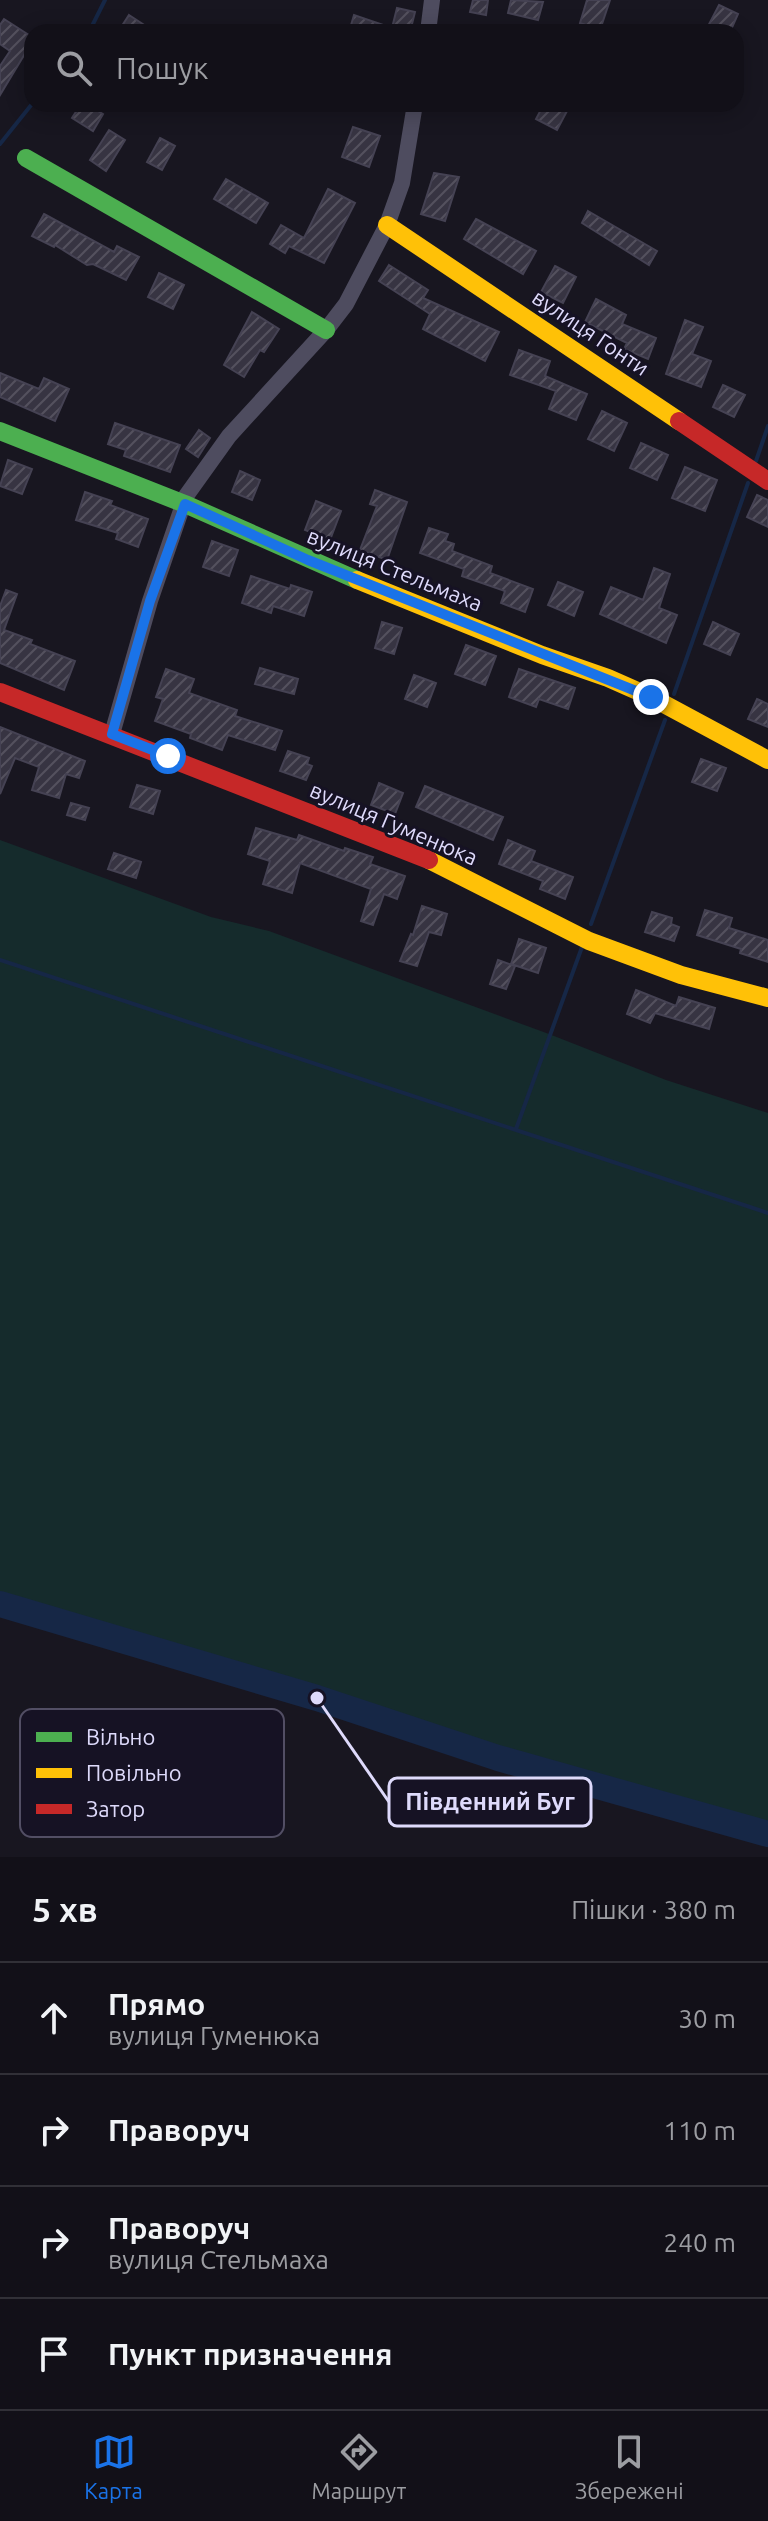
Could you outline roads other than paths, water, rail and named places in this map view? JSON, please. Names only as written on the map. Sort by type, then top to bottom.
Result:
[{"type":"street","points":[[429,24],[432,0]]},
{"type":"street","points":[[112,734],[150,601],[186,496],[229,436],[346,304],[387,225],[402,183],[414,112]]},
{"type":"street","points":[[26,158],[326,330]]},
{"type":"street","name":"вулиця Гонти","points":[[387,225],[768,481]]},
{"type":"street","name":"вулиця Стельмаха","points":[[0,431],[185,504],[322,566],[542,655],[608,678],[651,697],[768,760]]},
{"type":"street","name":"вулиця Гуменюка","points":[[0,692],[434,862],[589,941],[681,975],[768,998]]},
{"type":"waterway","points":[[93,24],[105,0]]},
{"type":"waterway","points":[[0,144],[26,112]]},
{"type":"waterway","points":[[756,461],[768,426]]},
{"type":"waterway","points":[[674,694],[748,483]]},
{"type":"waterway","points":[[591,924],[665,720]]},
{"type":"waterway","points":[[516,1129],[582,947]]},
{"type":"waterway","points":[[0,960],[768,1213]]},
{"type":"waterway","points":[[0,1604],[317,1698],[498,1758],[768,1834]]},
{"type":"place","name":"Південний Буг","points":[[317,1698]]}]
